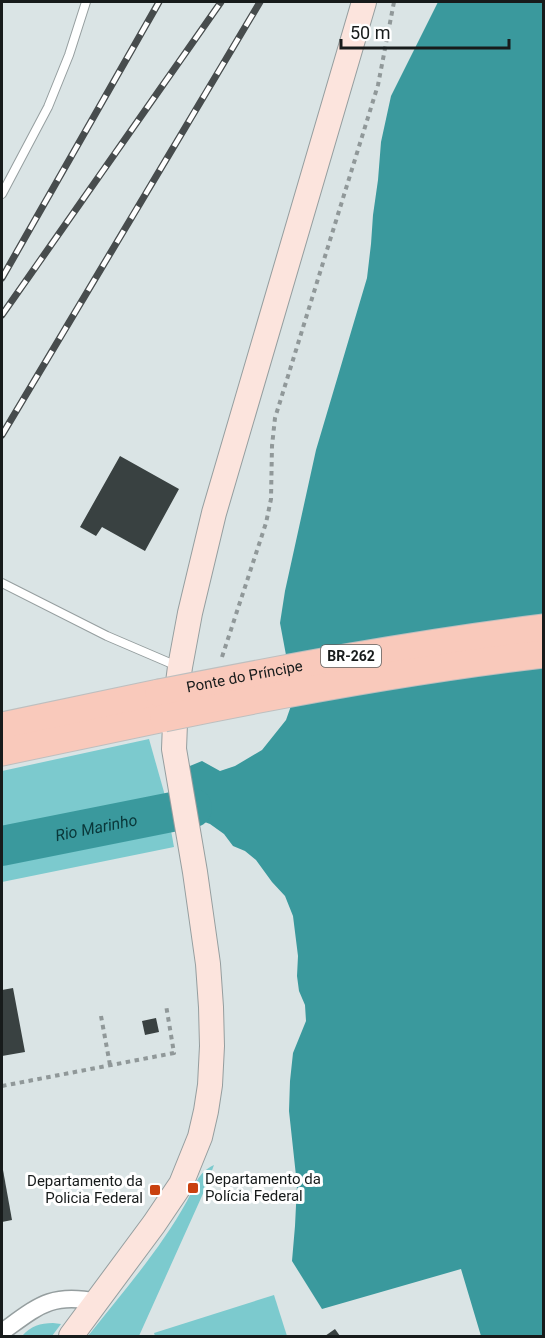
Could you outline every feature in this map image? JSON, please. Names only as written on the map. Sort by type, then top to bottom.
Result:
[{"type":"main road","name":"Ponte do Príncipe","points":[[162,705],[329,660],[410,646],[543,628]]},
{"type":"main road","name":"Ponte do Príncipe","points":[[162,705],[322,687],[414,671],[543,654]]},
{"type":"main road","name":"BR-262","points":[[2,724],[71,711],[162,705]]},
{"type":"main road","points":[[2,752],[162,705]]},
{"type":"street","points":[[71,1336],[181,1184],[200,1137],[206,1111],[212,1046],[211,1007],[208,964],[195,872],[174,749],[180,667],[190,613],[214,513],[364,2]]},
{"type":"street","points":[[2,1332],[45,1303],[67,1298],[97,1302]]},
{"type":"lane","points":[[2,194],[48,107],[69,55],[86,2]]},
{"type":"lane","points":[[2,583],[107,636],[180,667]]},
{"type":"path","points":[[221,662],[266,523],[271,499],[275,418],[373,103],[393,2]]},
{"type":"path","points":[[2,1086],[174,1053],[166,1005]]},
{"type":"path","points":[[101,1016],[110,1065]]},
{"type":"shaded area","points":[[438,2],[543,2],[543,1336],[481,1336],[461,1269],[322,1309],[292,1261],[297,1185],[289,1111],[290,1081],[293,1053],[306,1021],[305,1005],[299,991],[297,976],[298,956],[293,916],[285,896],[256,860],[245,851],[233,846],[224,834],[210,824],[194,818],[185,768],[202,761],[220,771],[235,766],[262,750],[286,720],[292,703],[292,687],[280,623],[285,591],[316,450],[367,278],[381,142],[391,96]]},
{"type":"shaded area","points":[[149,739],[164,792],[174,847],[2,882],[2,771]]},
{"type":"shaded area","points":[[214,1165],[139,1336],[88,1336],[165,1237],[200,1176]]},
{"type":"shaded area","points":[[274,1295],[287,1336],[155,1336],[154,1333]]},
{"type":"shaded area","points":[[61,1324],[52,1336],[22,1336],[36,1326]]},
{"type":"building","points":[[120,456],[179,489],[145,551],[102,527],[96,536],[80,527]]},
{"type":"building","points":[[13,988],[25,1052],[2,1056],[2,990]]},
{"type":"building","points":[[156,1018],[159,1032],[145,1035],[142,1021]]},
{"type":"building","points":[[2,1170],[12,1220],[2,1222]]},
{"type":"building","points":[[335,1329],[340,1336],[325,1336]]},
{"type":"waterway","name":"Rio Marinho","points":[[2,846],[192,808]]},
{"type":"railway","points":[[2,278],[159,2]]},
{"type":"railway","points":[[2,315],[221,2]]},
{"type":"railway","points":[[2,435],[260,2]]},
{"type":"place","name":"Departamento da Polícia Federal","points":[[193,1188]]},
{"type":"place","name":"Departamento da Policia Federal","points":[[155,1190]]}]
